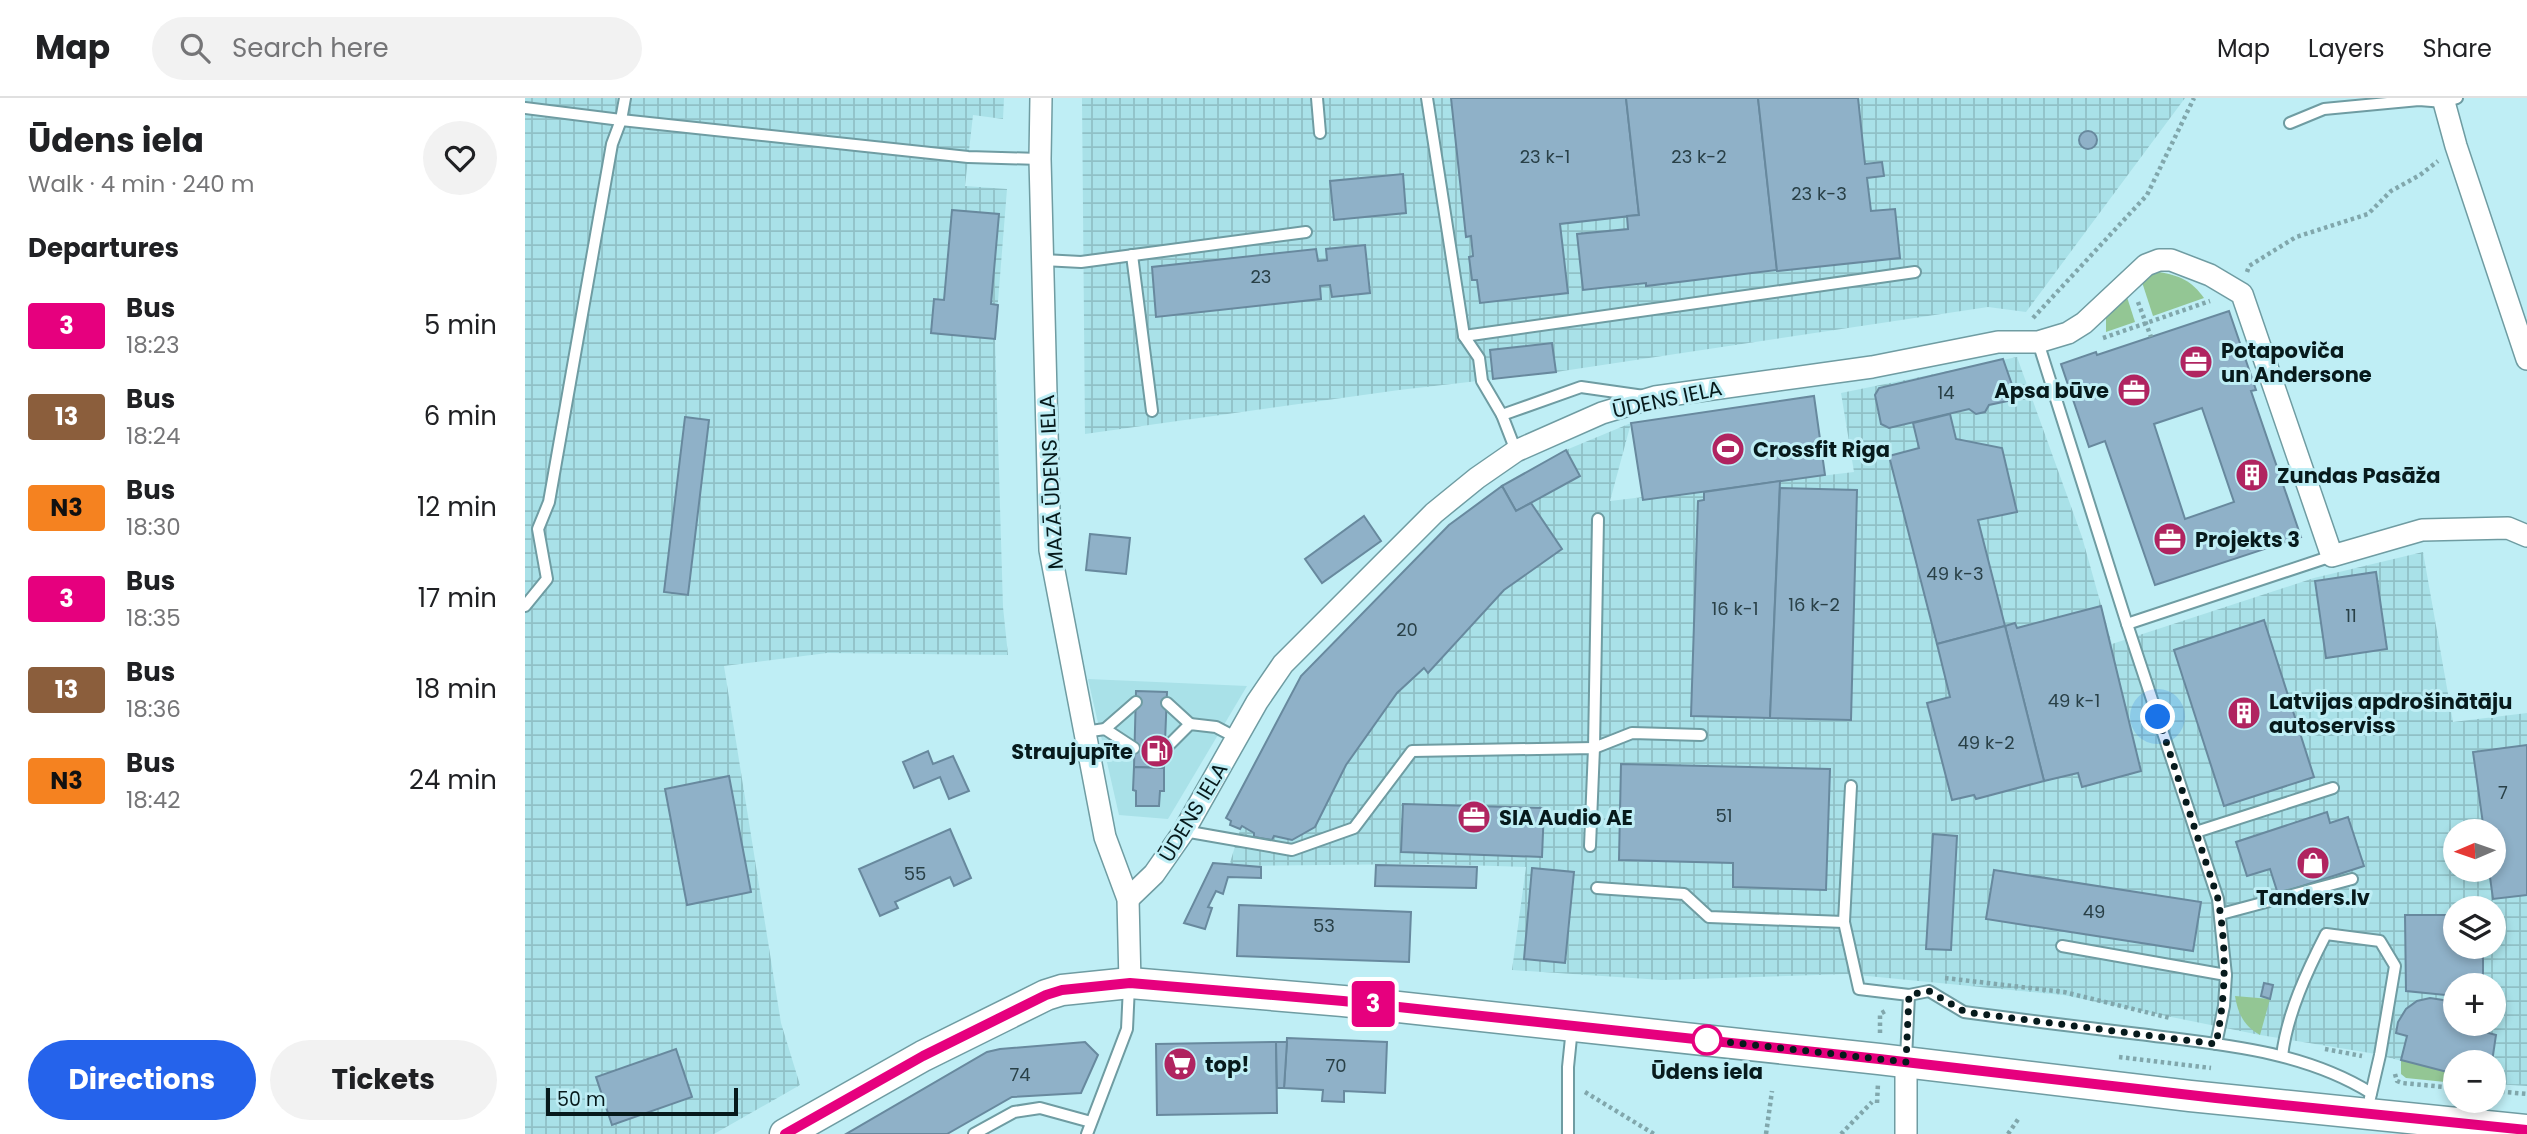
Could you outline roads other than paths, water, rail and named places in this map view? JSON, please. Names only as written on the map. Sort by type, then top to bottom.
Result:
[{"type":"main road","points":[[785,1134],[923,1056],[1046,995],[1062,990],[1130,983],[1343,1001],[1906,1062],[2369,1104],[2527,1130]]},
{"type":"street","name":"MAZĀ ŪDENS IELA","points":[[1041,98],[1040,159],[1050,550],[1095,730],[1105,836],[1128,899],[1130,983]]},
{"type":"street","points":[[2451,100],[2456,146],[2527,359]]},
{"type":"street","name":"ŪDENS IELA","points":[[1128,899],[1154,874],[1184,831],[1257,702],[1283,664],[1434,513],[1516,451],[1602,413],[1655,397],[1872,367],[1998,342],[2038,342],[2068,333],[2084,323],[2145,265],[2159,260],[2171,260],[2210,275],[2242,294],[2332,556]]},
{"type":"street","points":[[2332,556],[2422,530],[2508,528],[2527,536]]},
{"type":"street","points":[[1906,1062],[1906,1134]]},
{"type":"lane","points":[[525,606],[547,579],[538,529],[549,502],[612,144],[621,120],[625,98]]},
{"type":"lane","points":[[1317,98],[1319,133]]},
{"type":"lane","points":[[1427,98],[1464,336],[1479,358],[1482,381],[1502,415],[1516,451]]},
{"type":"lane","points":[[2290,123],[2324,108],[2451,100]]},
{"type":"lane","points":[[525,108],[968,157],[1040,159]]},
{"type":"lane","points":[[1043,260],[1081,262],[1306,232]]},
{"type":"lane","points":[[1132,255],[1151,411]]},
{"type":"lane","points":[[1464,336],[1915,272]]},
{"type":"lane","points":[[2038,342],[2221,914],[2226,975],[2224,1006],[2216,1044]]},
{"type":"lane","points":[[1502,415],[1581,387],[1655,397]]},
{"type":"lane","points":[[1590,846],[1598,519]]},
{"type":"lane","points":[[2127,624],[2332,556]]},
{"type":"lane","points":[[1095,730],[1136,702]]},
{"type":"lane","points":[[1167,703],[1190,724],[1216,727],[1237,738]]},
{"type":"lane","points":[[1165,749],[1190,724]]},
{"type":"lane","points":[[1095,730],[1134,748]]},
{"type":"lane","points":[[1184,831],[1292,850],[1354,828],[1412,751],[1594,748],[1632,733],[1701,735]]},
{"type":"lane","points":[[1851,786],[1844,922],[1859,989],[1909,995],[1929,991],[1965,1012],[2216,1044],[2282,1056],[2353,1082],[2369,1104]]},
{"type":"lane","points":[[2196,832],[2333,788]]},
{"type":"lane","points":[[2221,914],[2352,879]]},
{"type":"lane","points":[[1597,888],[1684,894],[1709,917],[1844,922]]},
{"type":"lane","points":[[2282,1056],[2284,1038],[2308,968],[2326,934],[2380,941],[2395,966],[2369,1104]]},
{"type":"lane","points":[[2062,946],[2226,975]]},
{"type":"lane","points":[[1087,1134],[1127,1029],[1130,983]]},
{"type":"lane","points":[[1906,1062],[1909,995]]},
{"type":"lane","points":[[1568,1134],[1568,1067],[1572,1025]]},
{"type":"lane","points":[[974,1134],[1014,1112],[1040,1108],[1091,1122]]},
{"type":"place","name":"Potapoviča un Andersone","points":[[2196,362]]},
{"type":"place","name":"Apsa būve","points":[[2134,390]]},
{"type":"place","name":"Crossfit Riga","points":[[1728,449]]},
{"type":"place","name":"Zundas Pasāža","points":[[2252,475]]},
{"type":"place","name":"Projekts 3","points":[[2170,539]]},
{"type":"place","name":"Latvijas apdrošinātāju autoserviss","points":[[2244,713]]},
{"type":"place","name":"Straujupīte","points":[[1157,751]]},
{"type":"place","name":"SIA Audio AE","points":[[1474,817]]},
{"type":"place","name":"Tanders.lv","points":[[2313,863]]},
{"type":"place","name":"Ūdens iela","points":[[1707,1040]]},
{"type":"place","name":"top!","points":[[1180,1064]]}]
